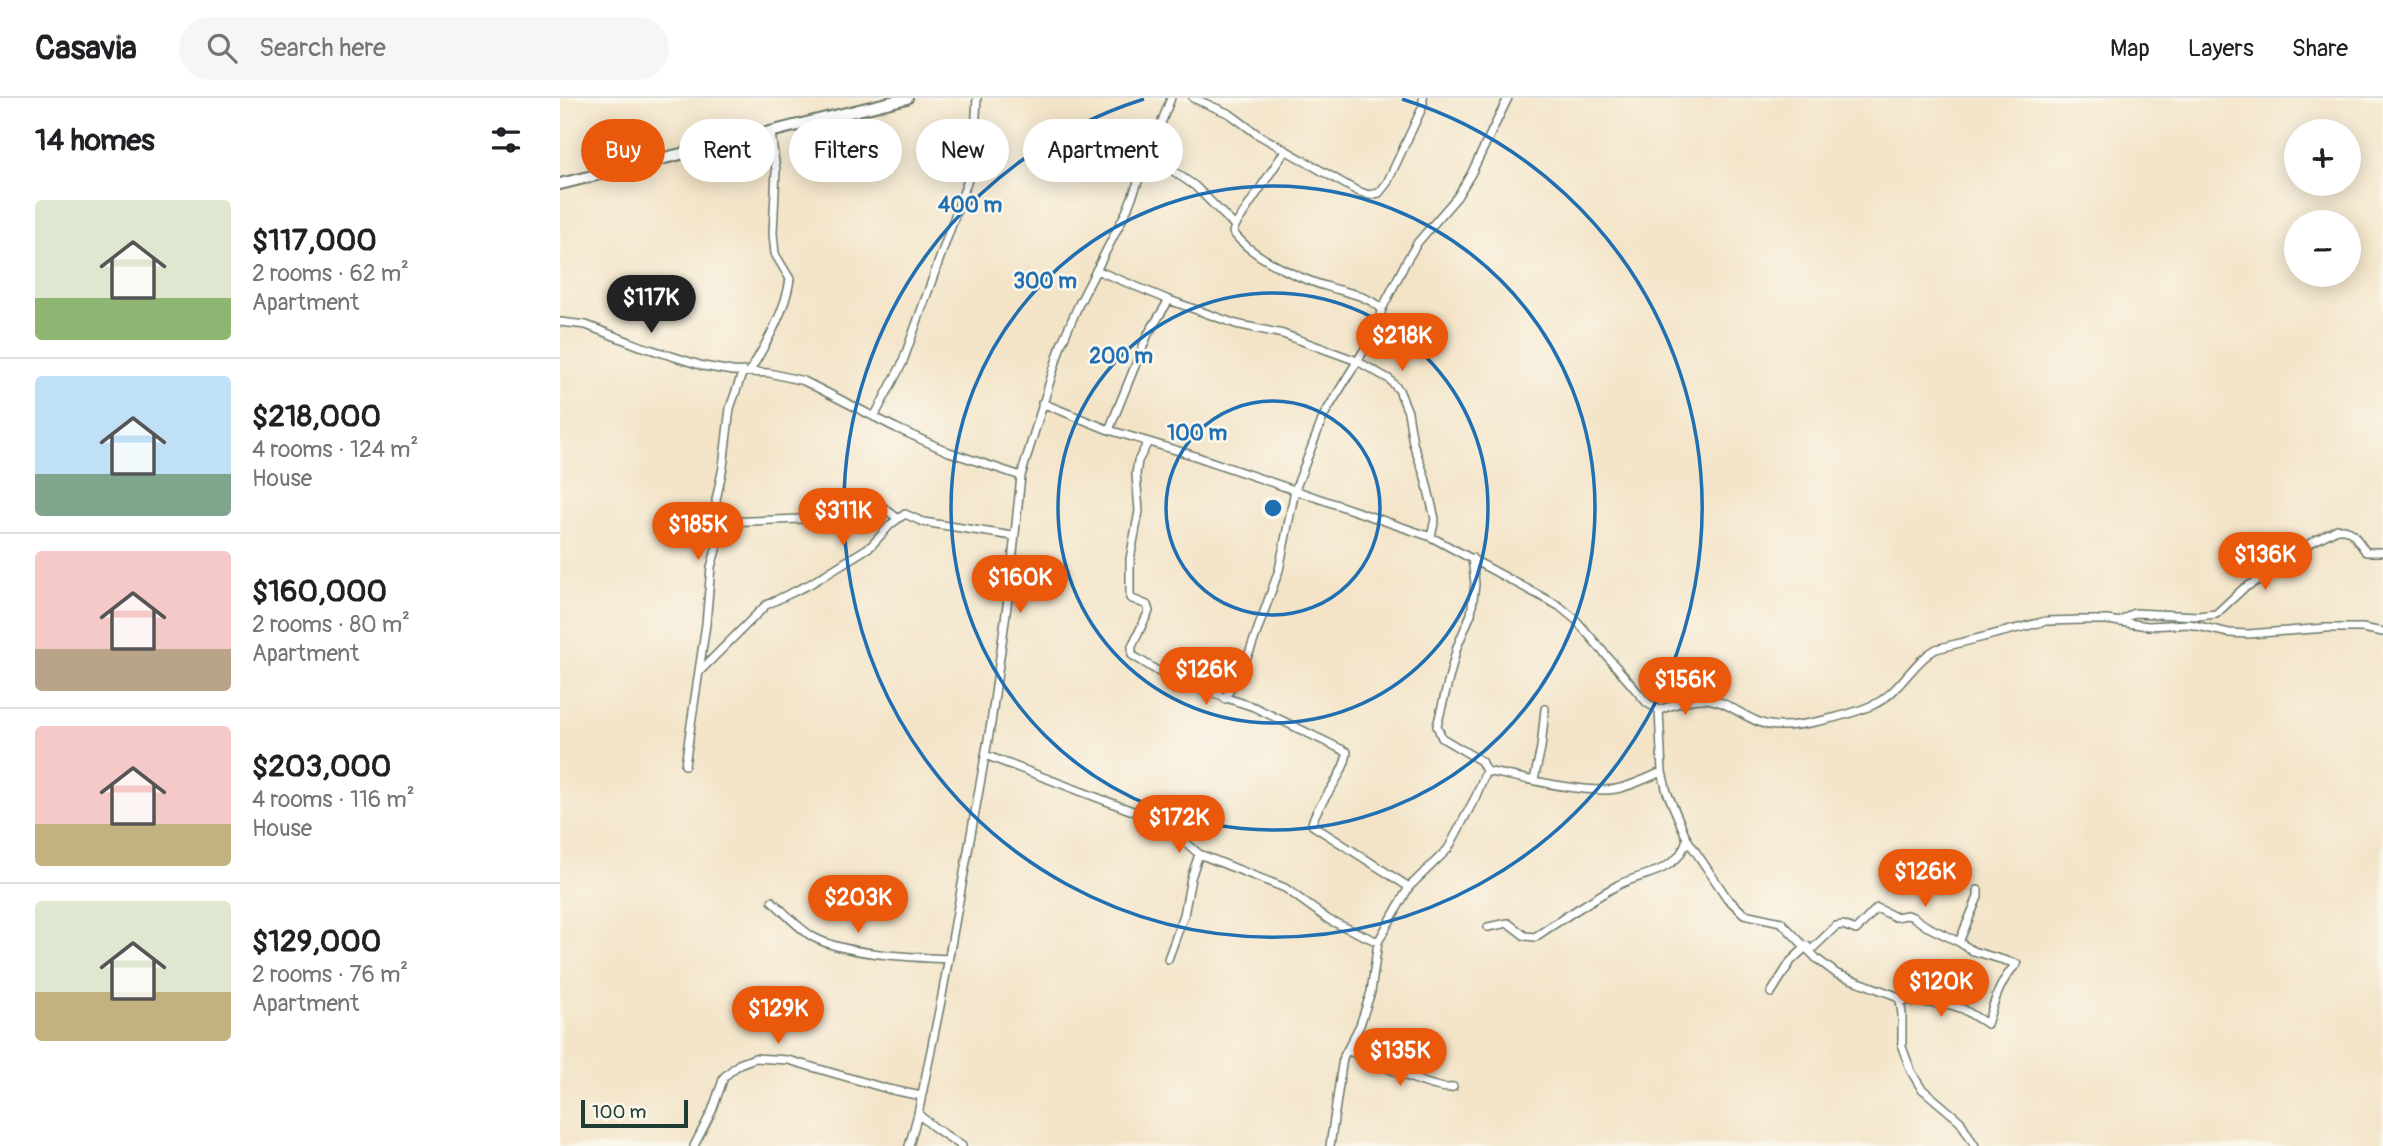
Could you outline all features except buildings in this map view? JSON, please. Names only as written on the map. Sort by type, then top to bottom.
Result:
[{"type":"main road","points":[[775,132],[907,98]]},
{"type":"main road","points":[[560,184],[679,154]]},
{"type":"street","points":[[874,417],[902,364],[970,174],[974,152],[976,98]]},
{"type":"street","points":[[1163,119],[1171,98]]},
{"type":"street","points":[[1193,98],[1230,114],[1285,151],[1369,195],[1379,193],[1387,183],[1423,106],[1423,98]]},
{"type":"street","points":[[1225,699],[1250,651],[1279,570],[1295,490],[1324,415],[1376,331],[1382,309],[1418,242],[1457,197],[1471,174],[1508,98]]},
{"type":"street","points":[[1285,151],[1233,232],[1238,239],[1275,264],[1317,284],[1361,295],[1382,309]]},
{"type":"street","points":[[685,765],[695,687],[700,671],[711,567],[724,522],[717,509],[716,500],[730,408],[746,371],[764,348],[779,315],[790,279],[775,254],[775,163]]},
{"type":"street","points":[[1183,178],[1195,186],[1235,226]]},
{"type":"street","points":[[909,1146],[918,1114],[985,755],[1009,591],[1021,476],[1061,345],[1139,182]]},
{"type":"street","points":[[1096,270],[1236,324],[1283,334],[1357,361],[1389,379],[1399,390],[1408,412],[1413,443],[1435,519],[1431,537]]},
{"type":"street","points":[[1110,430],[1148,334],[1169,300]]},
{"type":"street","points":[[560,322],[586,325],[703,366],[804,381],[949,452],[1021,476]]},
{"type":"street","points":[[1042,403],[1110,430],[1431,537],[1559,606],[1576,620],[1647,704],[1659,710],[1702,698],[1716,701],[1770,726],[1792,725],[1849,714],[1886,698],[1925,655],[1952,643],[2046,621],[2107,620],[2148,626],[2189,624],[2229,633],[2248,634],[2326,628],[2362,628],[2383,632]]},
{"type":"street","points":[[1148,442],[1138,461],[1136,474],[1139,511],[1129,559],[1132,582],[1130,598],[1147,606],[1149,611],[1132,646],[1132,655],[1172,680],[1254,707],[1347,752],[1345,762],[1329,795],[1313,818],[1312,825],[1409,887]]},
{"type":"street","points":[[724,522],[828,518],[871,506],[883,507],[897,518]]},
{"type":"street","points":[[700,671],[766,606],[810,584],[871,546],[897,518],[905,514],[923,522],[1013,536]]},
{"type":"street","points":[[2120,621],[2134,613],[2198,616],[2216,614],[2244,588],[2257,581],[2261,571],[2276,558],[2337,529],[2345,529],[2353,534],[2366,552],[2383,552]]},
{"type":"street","points":[[1329,1146],[1334,1129],[1337,1088],[1347,1050],[1360,1025],[1371,992],[1378,942],[1409,887],[1448,849],[1486,771],[1481,761],[1442,738],[1437,726],[1457,647],[1471,614],[1475,584],[1472,558]]},
{"type":"street","points":[[1534,780],[1545,709]]},
{"type":"street","points":[[1659,710],[1662,772],[1667,792],[1688,839],[1720,889],[1744,914],[1781,922],[1809,949],[1817,959],[1837,974],[1894,995],[1900,1000],[1951,1005],[1987,1024],[2004,980],[2017,964],[1973,951],[1913,917],[1895,917],[1877,908],[1856,930],[1843,925],[1836,926],[1809,949],[1791,961],[1771,993]]},
{"type":"street","points":[[985,755],[1151,818],[1176,834],[1199,854],[1286,888],[1329,920],[1378,942]]},
{"type":"street","points":[[1486,771],[1612,790],[1627,787],[1662,772]]},
{"type":"street","points":[[1488,927],[1507,923],[1525,936],[1535,937],[1565,916],[1621,884],[1657,872],[1680,856],[1688,839]]},
{"type":"street","points":[[1168,959],[1184,915],[1199,854]]},
{"type":"street","points":[[1959,942],[1978,897],[1978,890]]},
{"type":"street","points":[[772,901],[819,940],[875,952],[948,959]]},
{"type":"street","points":[[1900,1000],[1902,1047],[1911,1071],[1921,1088],[1961,1121],[1975,1146]]},
{"type":"street","points":[[1347,1050],[1430,1085],[1446,1090],[1453,1087]]},
{"type":"street","points":[[694,1146],[712,1111],[724,1077],[738,1064],[755,1058],[788,1060],[921,1096]]},
{"type":"street","points":[[918,1114],[962,1146]]}]
